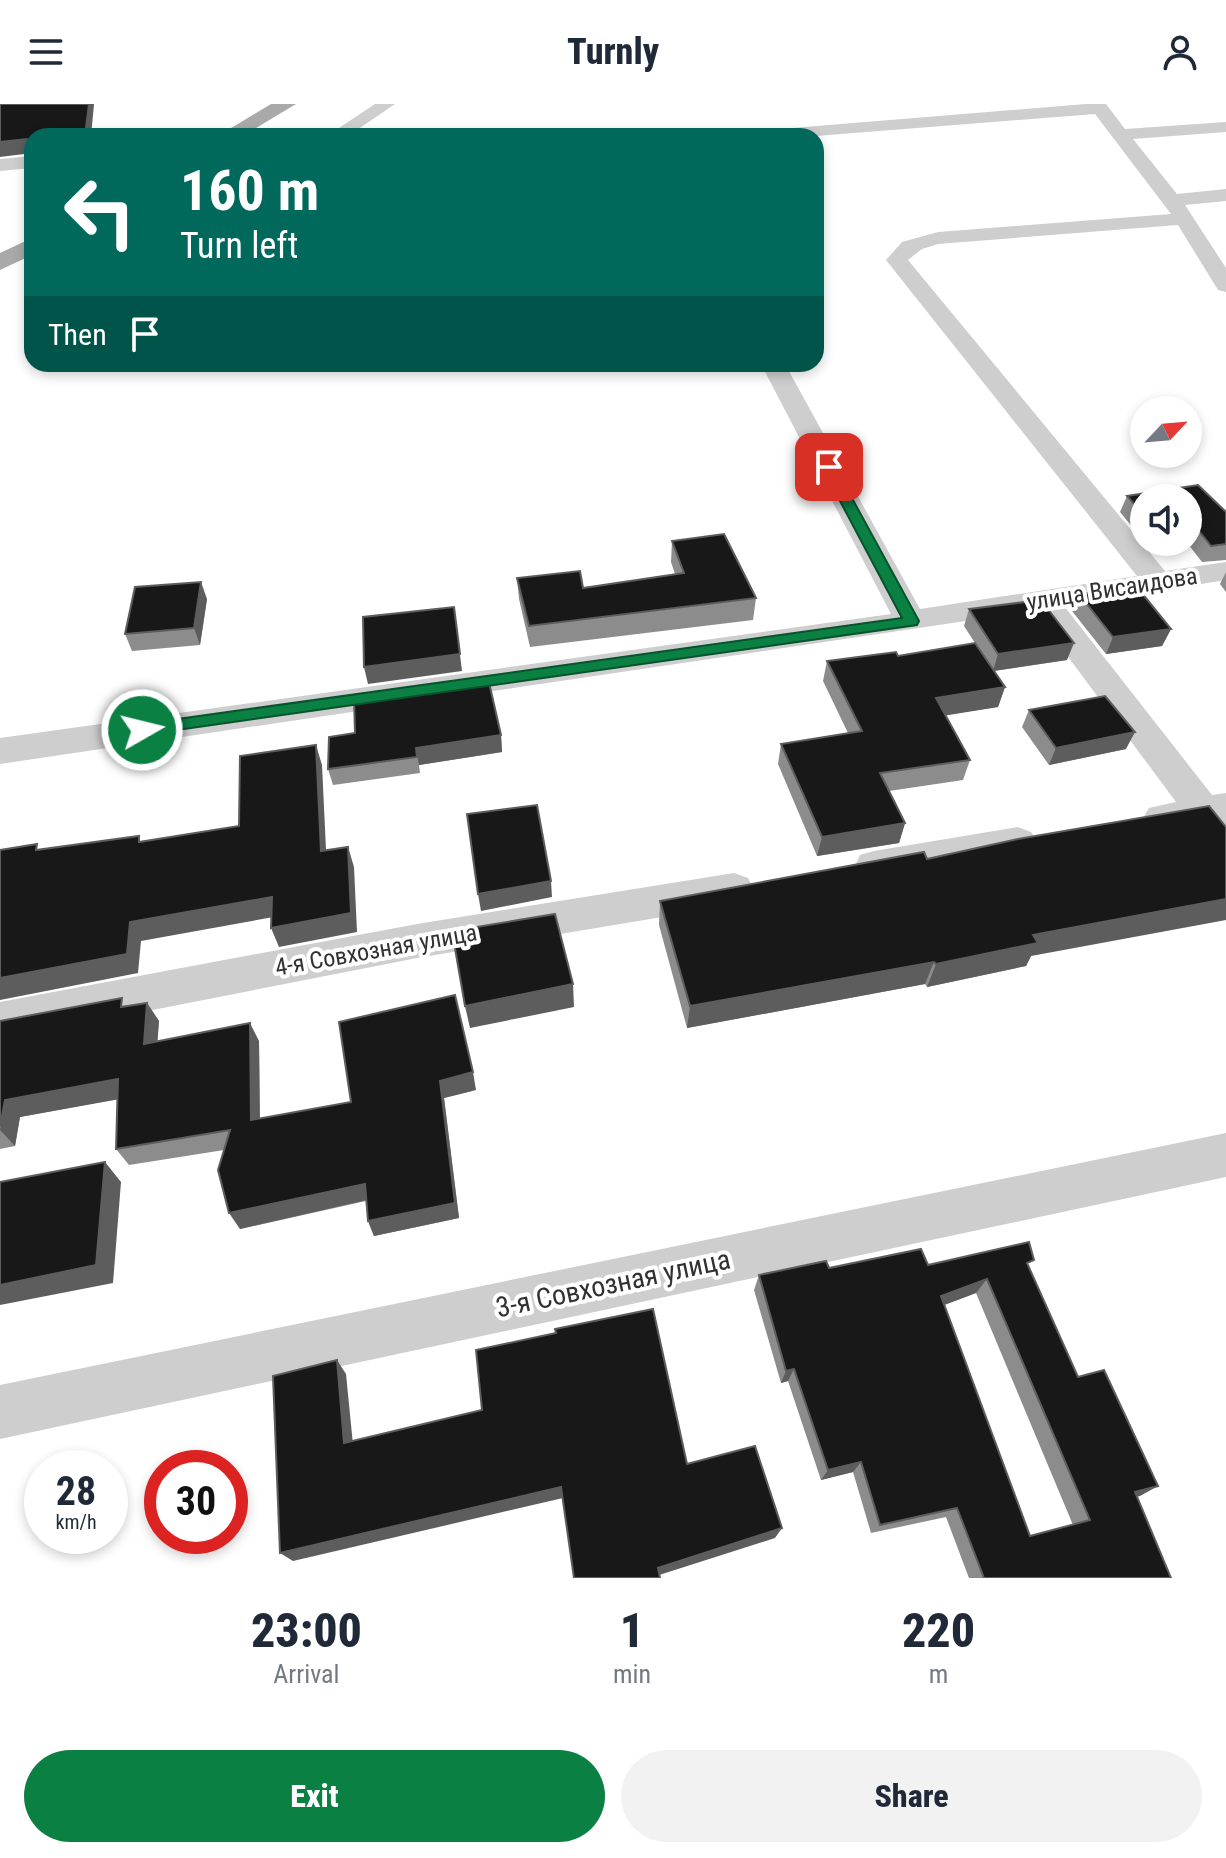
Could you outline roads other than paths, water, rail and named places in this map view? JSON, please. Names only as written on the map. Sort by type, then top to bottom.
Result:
[{"type":"main road","points":[[242,128],[286,104]]},
{"type":"main road","points":[[0,263],[24,250]]},
{"type":"street","points":[[349,128],[387,104]]},
{"type":"street","points":[[824,130],[1098,106],[1177,210],[1226,285]]},
{"type":"street","points":[[1120,135],[1226,127]]},
{"type":"street","points":[[0,165],[24,163]]},
{"type":"street","points":[[1156,580],[897,260],[903,251],[919,242],[938,238],[1177,210],[1226,195]]},
{"type":"street","points":[[777,372],[911,621]]},
{"type":"street","name":"улица Висаидова","points":[[0,751],[911,621],[1226,571]]},
{"type":"street","points":[[1043,601],[1219,819]]},
{"type":"street","points":[[1125,824],[1219,819]]},
{"type":"street","points":[[842,871],[1046,837]]},
{"type":"street","name":"4-я Совхозная улица","points":[[0,1021],[417,941],[763,884]]},
{"type":"street","name":"3-я Совхозная улица","points":[[0,1412],[1226,1155]]}]
